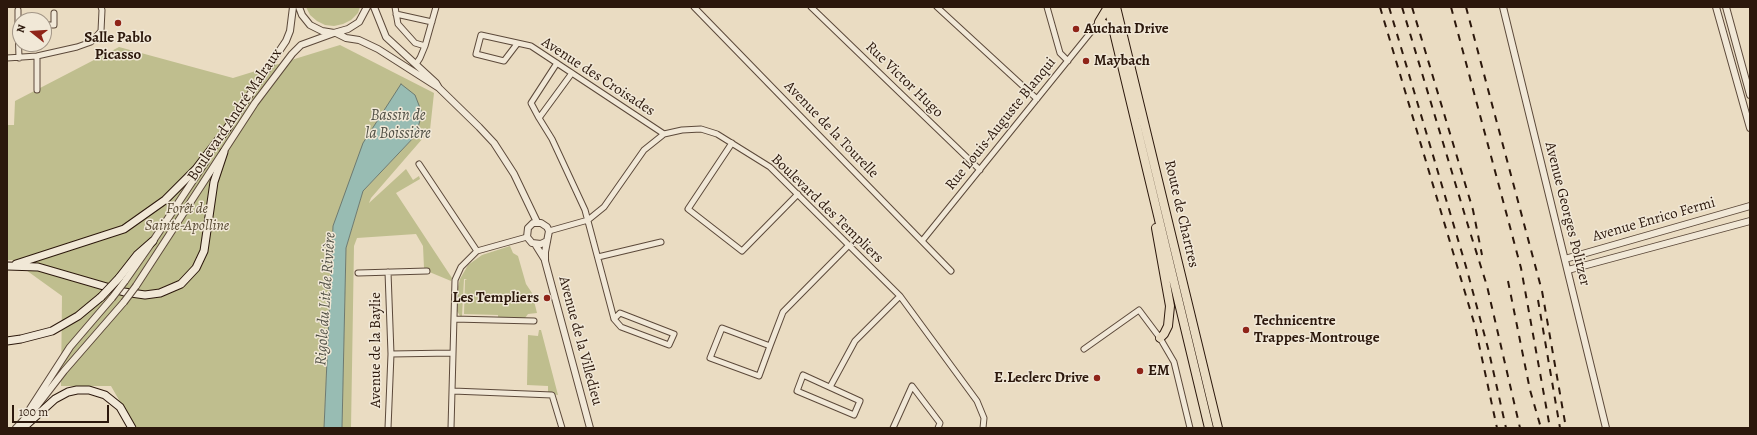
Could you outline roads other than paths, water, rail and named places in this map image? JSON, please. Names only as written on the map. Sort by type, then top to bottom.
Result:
[{"type":"main road","points":[[1108,7],[1099,22],[1112,27]]},
{"type":"main road","name":"Route de Chartres","points":[[1108,7],[1209,428]]},
{"type":"main road","name":"Route de Chartres","points":[[1116,7],[1218,428]]},
{"type":"main road","points":[[8,266],[124,229],[165,200],[196,169],[229,126]]},
{"type":"main road","points":[[8,266],[38,267],[124,292],[145,295],[160,293],[181,284],[196,268],[204,251],[214,182],[224,152]]},
{"type":"main road","points":[[1158,214],[1154,222],[1170,306],[1168,326],[1160,338]]},
{"type":"main road","points":[[7,341],[52,331],[78,316],[122,279],[138,256],[153,241]]},
{"type":"main road","points":[[23,428],[26,421],[50,402],[73,390],[82,390],[105,395],[120,407],[132,428]]},
{"type":"street","points":[[7,58],[37,56],[77,47],[91,42],[101,31],[101,7]]},
{"type":"street","name":"Boulevard André Malraux","points":[[153,241],[286,41],[290,31],[293,7]]},
{"type":"street","points":[[299,7],[302,15],[310,25],[322,31],[359,40],[378,49],[439,88],[494,143],[507,162],[537,222]]},
{"type":"street","name":"Boulevard André Malraux","points":[[16,428],[26,421],[64,371],[136,286],[255,103],[296,49],[301,45],[348,29],[359,22],[367,7]]},
{"type":"street","points":[[374,7],[386,37],[436,83],[439,88]]},
{"type":"street","points":[[395,7],[398,24],[415,43],[425,46]]},
{"type":"street","points":[[416,64],[425,46],[436,7]]},
{"type":"street","name":"Avenue de la Tourelle","points":[[694,7],[951,271]]},
{"type":"street","name":"Rue Victor Hugo","points":[[811,7],[980,170]]},
{"type":"street","points":[[937,7],[1037,99]]},
{"type":"street","points":[[1047,7],[1060,53],[1068,61]]},
{"type":"street","name":"Avenue Georges Politzer","points":[[1503,7],[1606,428]]},
{"type":"street","points":[[1716,7],[1750,128]]},
{"type":"street","points":[[1726,7],[1750,95]]},
{"type":"street","points":[[52,25],[54,25],[54,13]]},
{"type":"street","points":[[396,14],[432,22]]},
{"type":"street","name":"Rue Louis-Auguste Blanqui","points":[[922,241],[1099,22]]},
{"type":"street","name":"Avenue des Croisades","points":[[517,44],[504,61],[476,54],[482,35],[531,46],[664,134]]},
{"type":"street","points":[[19,52],[19,58]]},
{"type":"street","points":[[37,56],[37,90]]},
{"type":"street","points":[[557,63],[530,103],[552,139],[586,210],[614,319],[621,327],[669,345],[674,334],[620,313],[614,319]]},
{"type":"street","points":[[539,118],[572,73]]},
{"type":"street","name":"Boulevard des Templiers","points":[[548,231],[588,220],[604,207],[644,150],[664,134],[682,130],[701,129],[717,134],[770,167],[900,296],[977,401],[984,418],[983,428]]},
{"type":"street","points":[[732,143],[688,209],[742,251],[798,194]]},
{"type":"street","points":[[419,164],[477,250]]},
{"type":"street","points":[[528,204],[530,225],[527,230],[527,236],[530,242],[541,244],[546,240],[548,231],[544,224],[537,222],[530,225]]},
{"type":"street","name":"Avenue Enrico Fermi","points":[[1565,259],[1750,206]]},
{"type":"street","name":"Avenue Enrico Fermi","points":[[1568,270],[1750,221]]},
{"type":"street","points":[[451,428],[455,280],[461,267],[477,250],[527,236]]},
{"type":"street","name":"Avenue de la Villedieu","points":[[545,261],[546,240]]},
{"type":"street","points":[[598,258],[661,242]]},
{"type":"street","name":"Avenue de la Villedieu","points":[[535,244],[545,261],[590,428]]},
{"type":"street","points":[[770,346],[722,328],[710,358],[758,376],[770,346],[783,312],[849,245]]},
{"type":"street","points":[[358,272],[427,271]]},
{"type":"street","name":"Avenue de la Baylie","points":[[388,272],[391,354],[388,428]]},
{"type":"street","name":"Boulevard André Malraux","points":[[26,421],[70,347],[112,298],[122,279]]},
{"type":"street","points":[[830,387],[855,341],[900,296]]},
{"type":"street","points":[[1084,349],[1139,310],[1160,338],[1174,362],[1190,428]]},
{"type":"street","points":[[454,319],[534,321]]},
{"type":"street","points":[[391,354],[452,353]]},
{"type":"street","points":[[803,375],[830,387],[860,401],[854,416],[797,391],[803,375]]},
{"type":"street","points":[[893,428],[912,386],[940,423],[938,428]]},
{"type":"street","points":[[452,391],[552,395],[562,428]]},
{"type":"water","name":"Bassin de la Boissière","points":[[401,84],[415,95],[422,113],[416,135],[363,191],[346,248],[342,428],[324,428],[333,226],[363,143]]},
{"type":"railway","points":[[1380,7],[1475,326],[1497,428]]},
{"type":"railway","points":[[1389,7],[1467,270],[1489,352],[1506,428]]},
{"type":"railway","points":[[1402,7],[1487,286],[1520,428]]},
{"type":"railway","points":[[1412,7],[1473,210],[1482,255]]},
{"type":"railway","points":[[1451,7],[1521,268],[1550,428]]},
{"type":"railway","points":[[1466,7],[1542,291],[1566,428]]},
{"type":"railway","points":[[1508,281],[1530,390],[1541,428]]},
{"type":"railway","points":[[1538,300],[1560,428]]},
{"type":"place","name":"Salle Pablo Picasso","points":[[118,23]]},
{"type":"place","name":"Auchan Drive","points":[[1076,29]]},
{"type":"place","name":"Maybach","points":[[1086,61]]},
{"type":"place","name":"Les Templiers","points":[[547,298]]},
{"type":"place","name":"Technicentre Trappes-Montrouge","points":[[1246,330]]},
{"type":"place","name":"EM","points":[[1140,371]]},
{"type":"place","name":"E.Leclerc Drive","points":[[1097,378]]},
{"type":"park label","name":"Forêt de Sainte-Apolline","points":[[187,218]]},
{"type":"water label","name":"Rigole du Lit de Rivière","points":[[326,299]]}]
